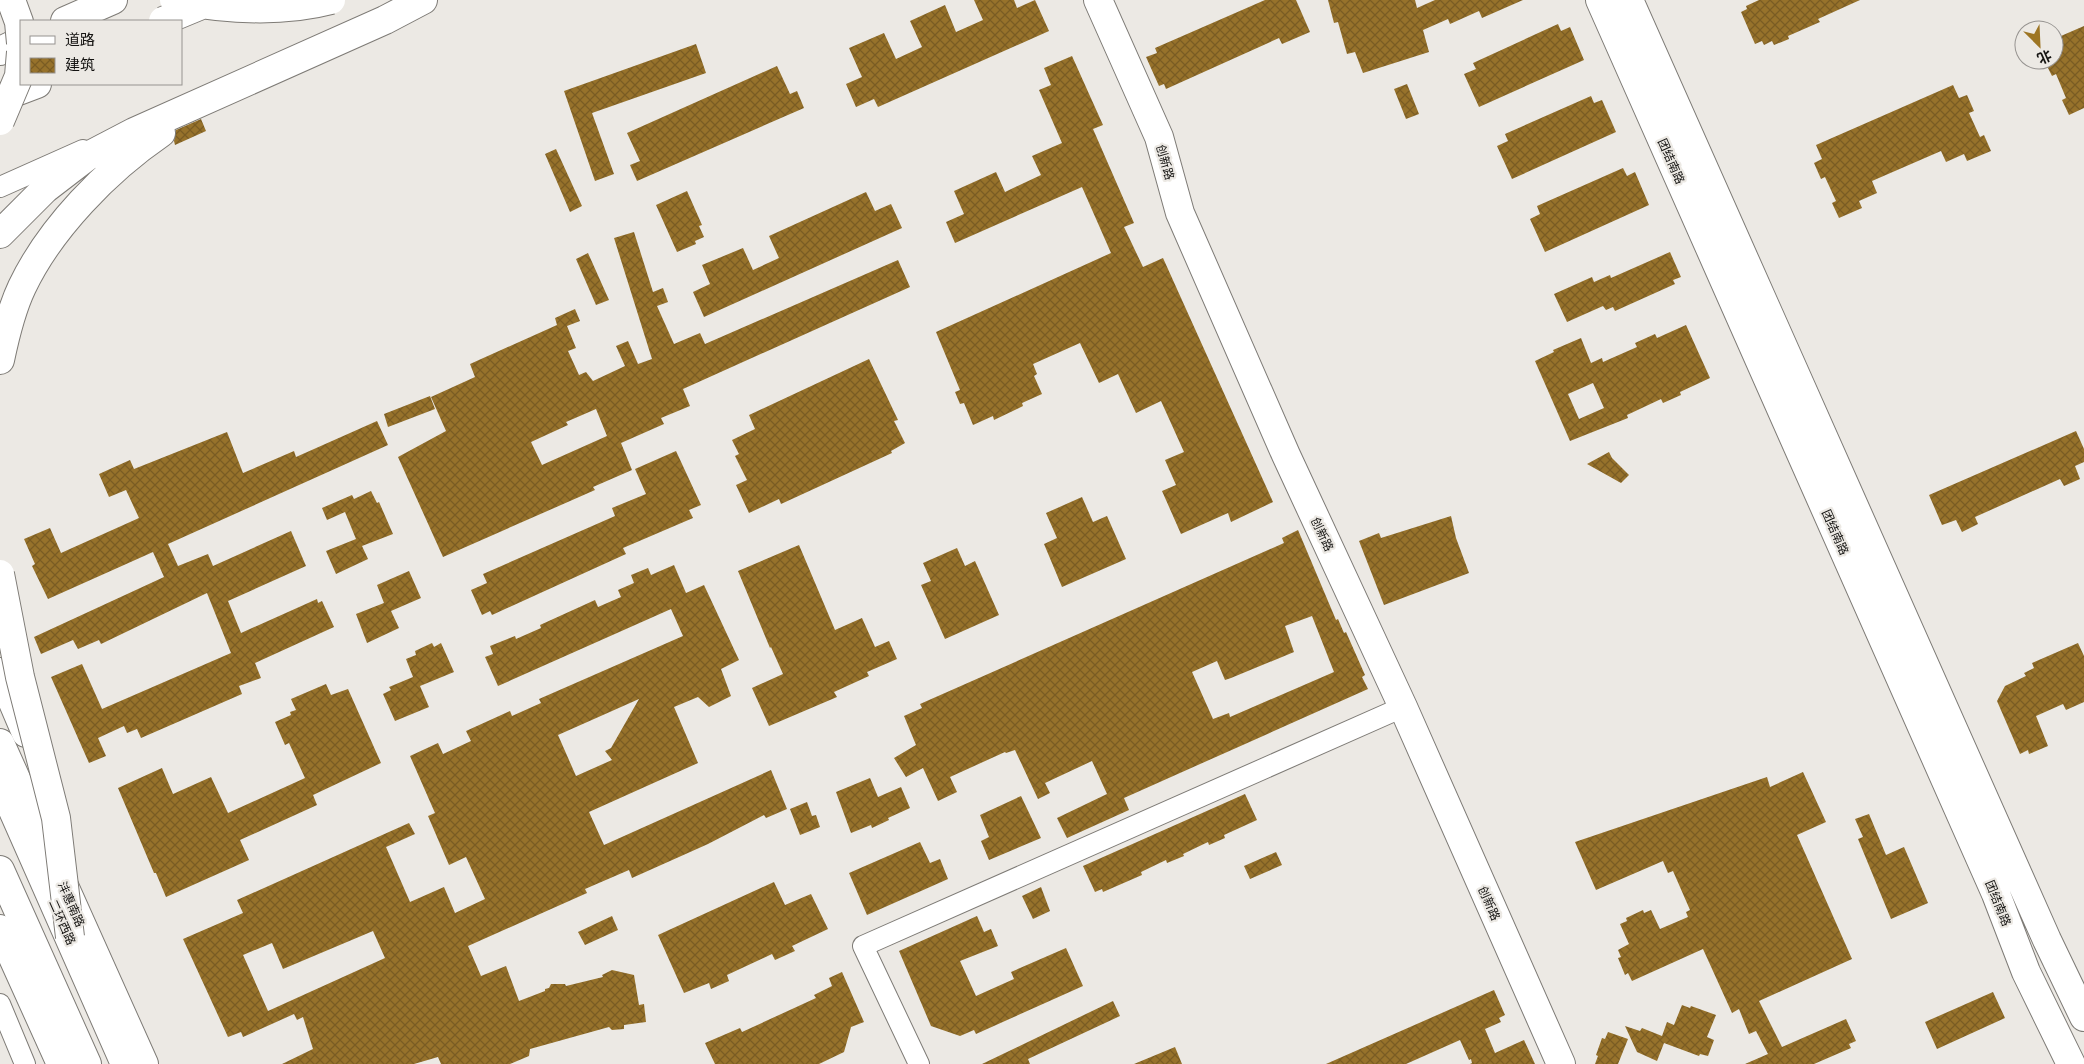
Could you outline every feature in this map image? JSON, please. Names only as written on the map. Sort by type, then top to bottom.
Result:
[{"type":"main road","points":[[11,0],[20,35]]},
{"type":"main road","points":[[65,13],[113,0]]},
{"type":"main road","points":[[174,0],[204,5],[262,7],[312,5],[331,0]]},
{"type":"main road","points":[[165,20],[215,0]]},
{"type":"main road","points":[[180,20],[226,0]]},
{"type":"main road","points":[[0,234],[45,189],[88,156],[134,132],[385,20],[423,0]]},
{"type":"main road","name":"创新路","points":[[1098,0],[1159,137],[1180,213],[1286,455],[1403,708],[1561,1064]]},
{"type":"main road","name":"团结南路","points":[[1614,2],[2084,1017]]},
{"type":"main road","name":"团结南路","points":[[1614,2],[1996,894],[2026,972],[2071,1064]]},
{"type":"main road","points":[[0,50],[20,42]]},
{"type":"main road","points":[[0,50],[20,51]]},
{"type":"main road","points":[[0,120],[19,76],[20,64]]},
{"type":"main road","points":[[0,98],[34,85]]},
{"type":"main road","points":[[0,360],[12,314],[22,287],[38,259],[73,212],[119,164],[145,144],[227,90]]},
{"type":"main road","points":[[0,574],[20,677],[60,841],[64,898],[70,937]]},
{"type":"main road","points":[[0,672],[47,783]]},
{"type":"main road","name":"沣惠南路","points":[[0,743],[144,1064]]},
{"type":"main road","name":"二环西路","points":[[0,780],[126,1064]]},
{"type":"main road","points":[[0,870],[87,1064]]},
{"type":"main road","points":[[0,920],[33,964],[67,1020]]},
{"type":"main road","points":[[0,929],[61,1064]]},
{"type":"street","points":[[0,187],[413,0]]},
{"type":"street","points":[[919,1064],[863,946],[1403,708]]},
{"type":"street","points":[[0,1004],[25,1064]]},
{"type":"building","points":[[974,0],[1014,0],[1017,8],[1035,0],[1049,31],[878,107],[874,99],[856,107],[846,84],[862,77],[849,48],[884,33],[896,59],[922,47],[910,21],[945,5],[956,32],[983,20]]},
{"type":"building","points":[[1265,0],[1296,0],[1310,32],[1282,44],[1279,38],[1166,89],[1164,84],[1159,86],[1146,57],[1157,53],[1155,48]]},
{"type":"building","points":[[1328,0],[1415,0],[1417,8],[1435,0],[1523,0],[1482,18],[1479,11],[1450,24],[1448,19],[1423,30],[1429,52],[1363,73],[1355,52],[1347,54],[1338,22],[1334,23]]},
{"type":"building","points":[[1759,0],[1860,0],[1818,19],[1820,22],[1788,36],[1789,39],[1774,45],[1772,41],[1764,45],[1762,41],[1755,44],[1741,12],[1747,9],[1746,6]]},
{"type":"building","points":[[1558,24],[1561,31],[1570,27],[1584,60],[1479,107],[1464,74],[1476,69],[1473,63]]},
{"type":"building","points":[[2084,26],[2084,108],[2069,115],[2062,100],[2066,98],[2056,74],[2052,76],[2049,70],[2064,70],[2064,35]]},
{"type":"building","points":[[696,44],[706,73],[592,113],[614,174],[595,181],[564,91]]},
{"type":"building","points":[[1072,56],[1103,125],[1093,129],[1134,223],[1124,227],[1143,267],[1163,258],[1273,502],[1231,522],[1228,513],[1181,534],[1162,491],[1176,485],[1165,460],[1184,452],[1161,401],[1136,413],[1118,374],[1099,383],[1080,343],[1033,364],[1037,374],[1034,376],[1042,394],[1022,403],[1023,406],[994,420],[993,416],[973,425],[964,403],[960,404],[955,392],[960,390],[936,332],[1111,253],[1082,187],[955,243],[946,222],[964,214],[954,191],[996,172],[1005,192],[1041,175],[1032,156],[1062,143],[1039,90],[1051,85],[1044,68]]},
{"type":"building","points":[[777,66],[790,94],[797,91],[804,108],[637,181],[630,165],[640,161],[627,133]]},
{"type":"building","points":[[1407,84],[1419,114],[1406,119],[1394,89]]},
{"type":"building","points":[[1953,85],[1959,98],[1967,95],[1974,111],[1969,113],[1980,137],[1984,135],[1991,151],[1967,161],[1964,154],[1946,162],[1941,151],[1872,181],[1877,193],[1859,201],[1862,208],[1839,218],[1832,203],[1836,201],[1825,177],[1821,179],[1814,163],[1822,159],[1816,145]]},
{"type":"building","points":[[1591,96],[1594,103],[1602,100],[1616,132],[1512,179],[1497,146],[1508,141],[1505,134]]},
{"type":"building","points":[[201,119],[206,131],[175,145],[176,130]]},
{"type":"building","points":[[556,149],[582,206],[570,212],[545,154]]},
{"type":"building","points":[[1623,168],[1627,176],[1635,172],[1649,205],[1545,252],[1530,219],[1540,214],[1537,206]]},
{"type":"building","points":[[687,191],[702,225],[699,226],[704,237],[695,241],[696,244],[677,252],[656,205]]},
{"type":"building","points":[[866,192],[875,211],[891,204],[902,228],[704,317],[693,292],[710,284],[702,265],[743,248],[753,270],[779,258],[769,236]]},
{"type":"building","points":[[634,232],[653,292],[663,288],[668,302],[657,306],[674,344],[700,333],[705,344],[898,260],[910,287],[683,389],[690,406],[661,418],[664,424],[621,443],[632,470],[593,487],[595,490],[443,557],[398,457],[446,431],[431,397],[475,377],[470,364],[557,325],[555,318],[575,309],[580,321],[567,326],[576,348],[568,351],[579,375],[586,372],[593,381],[625,366],[616,346],[628,341],[638,364],[652,359],[614,238]],"holes":[[[596,409],[607,436],[542,465],[531,442],[568,425],[566,422]]]},
{"type":"building","points":[[1670,252],[1681,277],[1673,280],[1675,284],[1615,311],[1613,307],[1606,310],[1603,306],[1567,322],[1554,294],[1592,277],[1594,282],[1610,275],[1611,278]]},
{"type":"building","points":[[588,253],[609,300],[596,305],[576,259]]},
{"type":"building","points":[[1686,325],[1710,378],[1680,392],[1681,395],[1663,403],[1661,399],[1627,415],[1628,418],[1570,441],[1535,361],[1554,352],[1553,350],[1581,338],[1591,363],[1602,358],[1603,362],[1637,347],[1635,343],[1655,334],[1657,338]],"holes":[[[1593,383],[1604,408],[1579,419],[1568,394]]]},
{"type":"building","points":[[869,359],[898,420],[894,421],[905,443],[891,451],[892,453],[781,504],[779,499],[749,513],[736,485],[747,480],[735,456],[739,454],[732,440],[755,429],[749,415]]},
{"type":"building","points":[[430,396],[435,409],[388,427],[384,414]]},
{"type":"building","points":[[377,421],[388,445],[168,544],[178,566],[208,554],[213,566],[291,531],[306,566],[228,601],[241,633],[317,599],[318,603],[322,601],[334,627],[255,663],[261,678],[239,686],[242,694],[141,738],[137,729],[127,733],[124,726],[98,738],[106,756],[89,763],[51,677],[82,664],[102,709],[231,653],[207,593],[101,644],[99,640],[78,649],[73,640],[41,654],[34,637],[164,577],[153,552],[48,599],[32,566],[35,564],[24,539],[50,528],[61,553],[139,518],[126,490],[109,497],[99,474],[130,460],[134,469],[227,432],[243,473],[294,451],[296,457]]},
{"type":"building","points":[[2076,431],[2084,449],[2084,462],[2075,466],[2080,479],[2064,486],[2060,479],[1975,517],[1978,524],[1962,532],[1956,520],[1942,525],[1929,495]]},
{"type":"building","points":[[676,451],[701,505],[689,510],[693,518],[623,548],[626,554],[492,615],[490,611],[482,615],[471,590],[487,583],[483,574],[615,516],[612,508],[646,494],[635,469]]},
{"type":"building","points":[[1609,452],[1612,458],[1629,475],[1621,483],[1587,464]]},
{"type":"building","points":[[371,491],[377,503],[379,502],[393,534],[362,546],[368,559],[336,574],[326,551],[356,539],[345,512],[327,520],[322,508],[352,495],[354,499]]},
{"type":"building","points":[[1082,497],[1093,522],[1107,516],[1126,559],[1062,587],[1044,544],[1057,538],[1046,513]]},
{"type":"building","points":[[1451,516],[1456,538],[1469,573],[1384,605],[1359,541],[1379,533],[1381,538]]},
{"type":"building","points":[[1298,530],[1336,620],[1338,619],[1344,633],[1346,632],[1365,675],[1362,677],[1368,689],[1124,798],[1129,810],[1067,838],[1057,818],[1107,794],[1092,761],[1045,783],[1050,793],[1038,799],[1015,750],[1005,752],[950,777],[957,792],[938,801],[923,768],[906,777],[894,758],[916,745],[904,716],[922,708],[920,704],[1284,543],[1282,538]],"holes":[[[1312,616],[1334,672],[1230,717],[1229,713],[1213,719],[1192,672],[1217,661],[1225,680],[1294,652],[1285,626]]]},
{"type":"building","points":[[799,545],[835,630],[862,618],[875,647],[889,641],[897,659],[867,672],[869,676],[834,692],[837,697],[769,726],[752,688],[783,674],[770,648],[738,571]]},
{"type":"building","points":[[957,548],[965,566],[975,561],[999,615],[945,639],[921,585],[931,581],[923,563]]},
{"type":"building","points":[[674,565],[686,593],[704,585],[739,660],[721,669],[731,696],[709,707],[698,697],[674,707],[698,763],[589,812],[604,845],[771,770],[787,809],[766,818],[764,815],[708,844],[632,878],[629,870],[585,889],[587,893],[468,946],[481,976],[506,966],[519,1001],[545,991],[551,984],[565,984],[566,986],[603,977],[602,975],[612,970],[634,975],[639,1005],[644,1004],[646,1022],[624,1025],[624,1029],[612,1030],[609,1027],[530,1049],[529,1056],[510,1064],[441,1064],[438,1057],[414,1064],[282,1064],[313,1049],[303,1017],[297,1020],[294,1014],[243,1037],[241,1032],[228,1037],[183,939],[243,913],[237,900],[409,823],[415,834],[386,847],[410,902],[444,887],[455,913],[485,899],[466,857],[449,865],[428,816],[435,813],[410,756],[438,743],[443,754],[471,741],[466,731],[510,711],[512,716],[541,703],[539,699],[683,636],[671,609],[498,686],[485,657],[493,654],[490,646],[515,636],[516,639],[541,628],[540,625],[595,600],[598,607],[621,597],[618,590],[634,583],[631,575],[648,568],[651,575]],"holes":[[[639,699],[611,748],[605,751],[612,760],[576,776],[558,735]],[[373,931],[385,958],[268,1011],[243,955],[272,943],[283,969]]]},
{"type":"building","points":[[409,571],[421,598],[391,611],[399,628],[367,643],[356,614],[384,603],[377,585]]},
{"type":"building","points":[[432,643],[434,647],[441,643],[454,672],[420,686],[429,707],[395,721],[383,694],[391,690],[389,687],[413,677],[406,659],[416,655],[415,651]]},
{"type":"building","points":[[2078,643],[2084,656],[2084,702],[2066,710],[2063,704],[2036,716],[2048,746],[2029,754],[2028,750],[2020,754],[1997,701],[2005,686],[2026,676],[2024,673],[2034,668],[2032,663]]},
{"type":"building","points":[[326,684],[331,695],[348,689],[381,763],[313,795],[317,805],[240,840],[249,860],[166,897],[118,788],[162,768],[173,794],[211,777],[228,813],[305,778],[289,743],[285,745],[275,722],[291,715],[290,712],[296,710],[291,699]]},
{"type":"building","points":[[1803,772],[1826,822],[1797,835],[1852,959],[1759,1001],[1782,1047],[1846,1019],[1856,1041],[1849,1044],[1851,1048],[1814,1064],[1745,1064],[1768,1054],[1756,1031],[1749,1034],[1739,1009],[1732,1013],[1703,949],[1632,981],[1628,973],[1625,975],[1618,958],[1621,957],[1618,950],[1629,944],[1620,924],[1627,921],[1626,918],[1643,910],[1644,913],[1651,910],[1660,929],[1688,917],[1686,912],[1690,910],[1673,871],[1668,873],[1663,861],[1596,890],[1575,842],[1767,777],[1770,787]]},
{"type":"building","points":[[870,778],[878,797],[901,787],[910,808],[872,828],[871,825],[851,833],[836,792]]},
{"type":"building","points":[[1245,794],[1257,820],[1224,835],[1225,838],[1209,845],[1208,842],[1183,854],[1184,856],[1167,863],[1166,860],[1141,872],[1142,875],[1103,892],[1102,889],[1095,892],[1083,866]]},
{"type":"building","points":[[1021,796],[1041,838],[989,860],[981,841],[989,837],[980,815]]},
{"type":"building","points":[[807,802],[812,816],[816,815],[820,827],[800,835],[790,809]]},
{"type":"building","points":[[1869,814],[1886,855],[1904,847],[1928,903],[1891,919],[1858,839],[1863,837],[1855,819]]},
{"type":"building","points":[[920,842],[930,863],[940,859],[948,879],[867,915],[849,873]]},
{"type":"building","points":[[1276,852],[1282,865],[1250,879],[1244,866]]},
{"type":"building","points":[[774,882],[785,905],[811,894],[828,929],[792,946],[795,951],[775,960],[772,954],[727,975],[729,981],[711,989],[709,983],[684,993],[658,935]]},
{"type":"building","points":[[1041,887],[1050,911],[1033,919],[1022,896]]},
{"type":"building","points":[[612,916],[618,930],[585,945],[578,932]]},
{"type":"building","points":[[977,916],[984,932],[991,929],[998,946],[960,961],[976,996],[1014,979],[1011,972],[1066,948],[1083,986],[976,1034],[974,1030],[960,1036],[931,1026],[899,951]]},
{"type":"building","points":[[842,972],[864,1022],[851,1027],[844,1052],[819,1064],[715,1064],[705,1043],[740,1028],[742,1032],[816,998],[814,995],[832,986],[829,978]]},
{"type":"building","points":[[1494,990],[1505,1015],[1499,1018],[1501,1022],[1485,1029],[1495,1053],[1524,1040],[1535,1064],[1470,1064],[1472,1063],[1471,1059],[1469,1060],[1460,1040],[1406,1064],[1326,1064]]},
{"type":"building","points":[[1993,992],[2005,1018],[1937,1049],[1925,1022]]},
{"type":"building","points":[[1113,1001],[1120,1016],[1028,1059],[1030,1064],[982,1064]]},
{"type":"building","points":[[1682,1005],[1690,1008],[1691,1006],[1716,1015],[1707,1037],[1714,1040],[1708,1056],[1700,1054],[1699,1056],[1664,1043],[1657,1061],[1637,1052],[1625,1026],[1640,1031],[1642,1028],[1662,1036],[1667,1022],[1674,1025]]},
{"type":"building","points":[[1608,1032],[1628,1039],[1618,1064],[1595,1064],[1602,1038],[1605,1039]]},
{"type":"building","points":[[1175,1047],[1182,1064],[1134,1064]]}]
